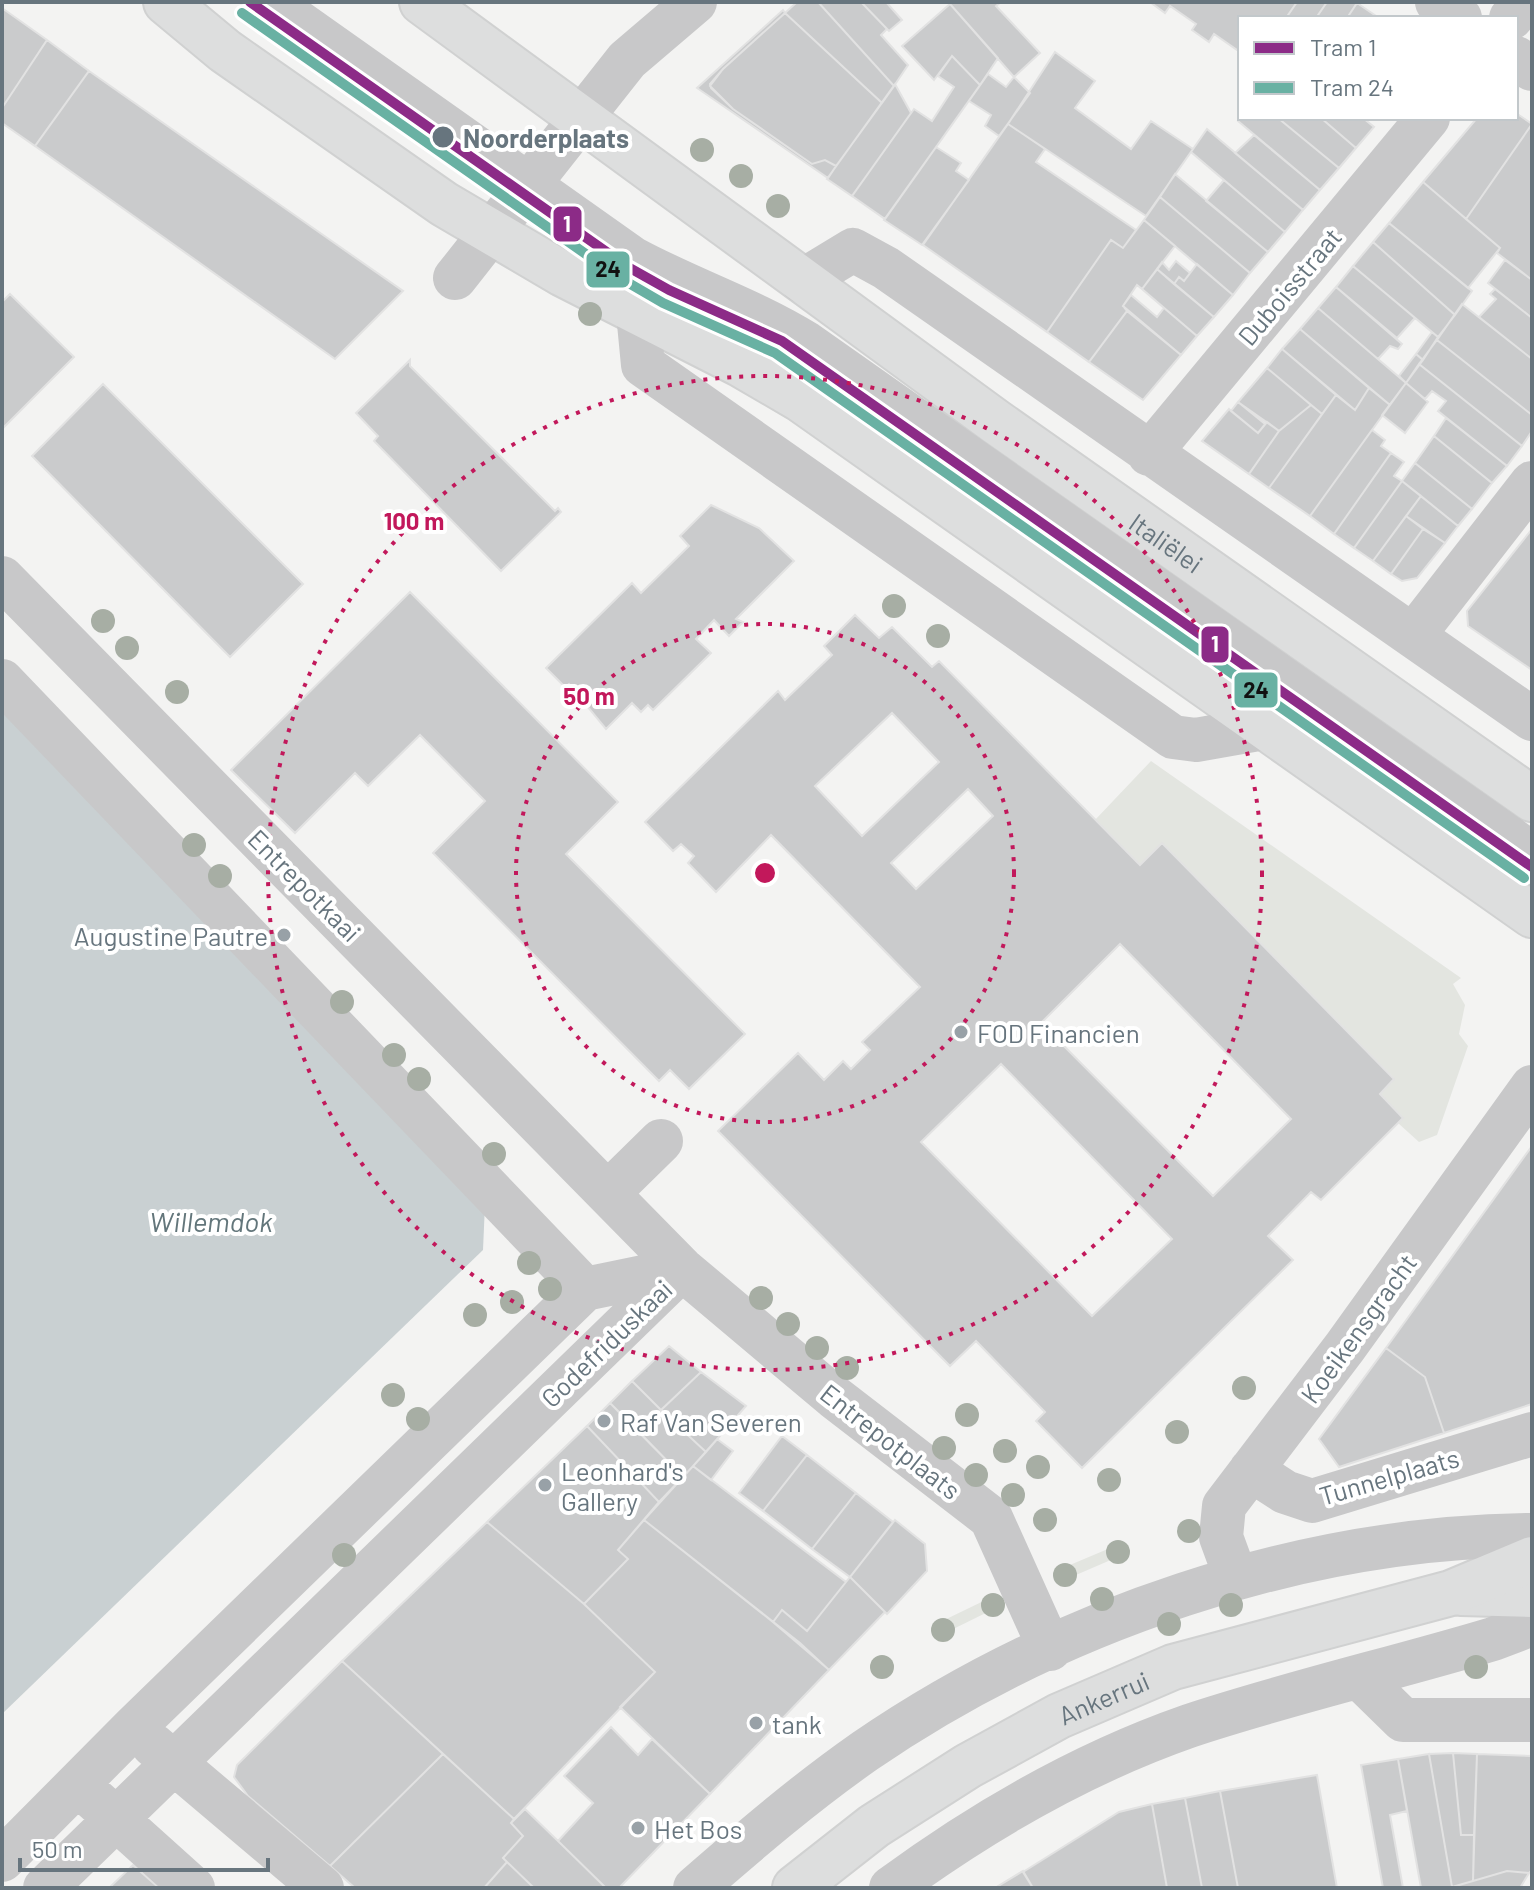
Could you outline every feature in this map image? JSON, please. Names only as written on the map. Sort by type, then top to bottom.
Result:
[{"type":"main road","points":[[166,2],[225,51],[444,204],[563,274],[740,364],[800,399],[1270,727],[1532,915]]},
{"type":"main road","points":[[422,2],[581,117]]},
{"type":"main road","name":"Italiëlei","points":[[581,117],[996,422],[1532,799]]},
{"type":"main road","name":"Ankerrui","points":[[795,1888],[874,1826],[968,1766],[1059,1716],[1173,1667],[1451,1593],[1532,1559]]},
{"type":"main road","name":"Ankerrui","points":[[1451,1593],[1532,1595]]},
{"type":"street","name":"Italiëlei","points":[[270,2],[632,258],[675,282],[762,319],[806,343],[1532,854]]},
{"type":"street","points":[[455,278],[627,60],[695,2]]},
{"type":"street","points":[[1437,2],[1457,16]]},
{"type":"street","name":"Duboisstraat","points":[[1149,454],[1426,120]]},
{"type":"street","points":[[802,281],[853,250],[886,268],[1532,719]]},
{"type":"street","points":[[638,313],[643,365],[1173,737],[1196,740],[1270,727]]},
{"type":"street","points":[[1413,636],[1532,483]]},
{"type":"street","name":"Entrepotkaai","points":[[2,578],[682,1269]]},
{"type":"street","points":[[2,681],[585,1289]]},
{"type":"street","name":"Koeikensgracht","points":[[1236,1578],[1221,1537],[1224,1506],[1345,1347],[1532,1087]]},
{"type":"street","points":[[608,1193],[661,1141]]},
{"type":"street","name":"Godefriduskaai","points":[[2,1860],[134,1727],[585,1289],[682,1269]]},
{"type":"street","name":"Godefriduskaai","points":[[45,1888],[682,1269]]},
{"type":"street","name":"Entrepotplaats","points":[[682,1269],[834,1397],[991,1518],[1050,1649]]},
{"type":"street","name":"Tunnelplaats","points":[[1251,1470],[1285,1492],[1312,1501],[1532,1434]]},
{"type":"street","points":[[695,1888],[786,1809],[867,1750],[938,1706],[1050,1649],[1236,1578],[1364,1547],[1412,1541],[1532,1535]]},
{"type":"street","points":[[891,1888],[1018,1806],[1105,1760],[1190,1726],[1493,1639],[1532,1624]]},
{"type":"street","points":[[1360,1678],[1403,1720],[1532,1720]]},
{"type":"street","points":[[134,1727],[322,1888]]},
{"type":"street","points":[[77,1784],[193,1888]]},
{"type":"shaded area","points":[[1151,761],[1461,978],[1453,984],[1465,1005],[1459,1034],[1468,1046],[1437,1135],[1419,1142],[1398,1123],[1402,1119],[1380,1094],[1394,1078],[1163,844],[1140,865],[1095,820]]},
{"type":"shaded area","points":[[1122,1543],[1127,1553],[1062,1581],[1058,1570]]},
{"type":"shaded area","points":[[998,1594],[1004,1604],[939,1636],[934,1625]]},
{"type":"water","name":"Willemdok","points":[[2,703],[485,1204],[483,1250],[2,1714]]},
{"type":"building","points":[[797,2],[818,2],[894,86],[882,103],[785,13]]},
{"type":"building","points":[[818,2],[861,2],[887,29],[881,35],[908,65],[894,86]]},
{"type":"building","points":[[861,2],[886,2],[902,20],[889,31]]},
{"type":"building","points":[[1001,2],[996,6],[1040,53],[1014,77],[950,4]]},
{"type":"building","points":[[1150,2],[1297,2],[1287,16],[1238,16],[1238,51],[1214,34],[1209,42],[1192,30],[1196,24],[1170,6],[1165,13]]},
{"type":"building","points":[[1297,2],[1327,2],[1317,16],[1287,16]]},
{"type":"building","points":[[1327,2],[1357,3],[1348,16],[1317,16]]},
{"type":"building","points":[[1357,3],[1376,16],[1348,16]]},
{"type":"building","points":[[950,4],[998,58],[980,85],[952,56],[934,80],[902,46]]},
{"type":"building","points":[[2,8],[47,40],[2,108]]},
{"type":"building","points":[[783,10],[785,13],[723,69],[710,86],[733,109],[812,164],[825,160],[836,166],[828,178],[697,88]]},
{"type":"building","points":[[785,13],[882,103],[836,166],[825,160],[812,164],[733,109],[711,88],[710,84],[723,69]]},
{"type":"building","points":[[47,40],[89,71],[35,146],[2,123],[2,108]]},
{"type":"building","points":[[1055,52],[1095,81],[1075,108],[1131,149],[1151,121],[1193,149],[1146,216],[1008,124]]},
{"type":"building","points":[[952,56],[980,85],[885,219],[852,196],[914,109],[932,121],[954,87],[938,76]]},
{"type":"building","points":[[89,71],[403,291],[335,359],[35,146]]},
{"type":"building","points":[[988,74],[1006,87],[1014,77],[1030,93],[999,136],[985,126],[991,115],[969,101]]},
{"type":"building","points":[[895,84],[911,113],[852,196],[827,179]]},
{"type":"building","points":[[1518,114],[1532,124],[1466,219],[1423,182],[1475,120],[1518,120]]},
{"type":"building","points":[[1280,120],[1339,168],[1320,190],[1238,121]]},
{"type":"building","points":[[1280,120],[1323,120],[1356,148],[1339,168]]},
{"type":"building","points":[[1323,120],[1365,120],[1374,127],[1356,148]]},
{"type":"building","points":[[1008,124],[1045,149],[1036,162],[1136,230],[1123,248],[1111,240],[1047,332],[923,245]]},
{"type":"building","points":[[1532,124],[1532,280],[1497,253],[1500,248],[1466,219]]},
{"type":"building","points":[[1207,129],[1303,210],[1285,232],[1191,152]]},
{"type":"building","points":[[1254,135],[1320,190],[1303,210],[1235,153]]},
{"type":"building","points":[[936,147],[961,163],[956,171],[969,180],[922,245],[884,220]]},
{"type":"building","points":[[1175,174],[1268,252],[1250,273],[1160,197]]},
{"type":"building","points":[[1224,180],[1285,232],[1268,252],[1206,201]]},
{"type":"building","points":[[1423,182],[1500,248],[1468,288],[1389,223]]},
{"type":"building","points":[[1160,197],[1250,273],[1233,295],[1144,220]]},
{"type":"building","points":[[1144,220],[1175,246],[1142,289],[1137,285],[1123,306],[1127,311],[1089,362],[1047,332],[1111,240],[1123,248]]},
{"type":"building","points":[[1389,223],[1472,291],[1455,315],[1373,242]]},
{"type":"building","points":[[1373,242],[1455,315],[1438,337],[1353,266]]},
{"type":"building","points":[[1505,260],[1532,280],[1532,318],[1488,283]]},
{"type":"building","points":[[1176,261],[1190,273],[1184,281],[1179,277],[1174,284],[1157,269],[1162,262],[1169,270]]},
{"type":"building","points":[[1197,264],[1233,295],[1214,317],[1174,284],[1179,277],[1184,281]]},
{"type":"building","points":[[1353,266],[1415,318],[1397,338],[1336,287]]},
{"type":"building","points":[[1157,269],[1214,317],[1197,336],[1142,289]]},
{"type":"building","points":[[1336,287],[1402,344],[1398,349],[1390,346],[1378,359],[1318,308]]},
{"type":"building","points":[[1495,289],[1532,318],[1532,359],[1479,317],[1496,299],[1490,294]]},
{"type":"building","points":[[10,294],[74,357],[2,429],[2,302]]},
{"type":"building","points":[[1131,295],[1157,317],[1164,308],[1197,336],[1181,355],[1123,306]]},
{"type":"building","points":[[1462,304],[1532,359],[1532,415],[1437,340]]},
{"type":"building","points":[[1318,308],[1406,383],[1390,405],[1300,329]]},
{"type":"building","points":[[1127,311],[1181,355],[1143,400],[1089,362]]},
{"type":"building","points":[[1300,329],[1369,388],[1355,410],[1282,349]]},
{"type":"building","points":[[1432,332],[1438,337],[1423,360],[1416,354]]},
{"type":"building","points":[[1437,340],[1532,415],[1532,431],[1522,446],[1419,364]]},
{"type":"building","points":[[1282,349],[1336,395],[1322,414],[1267,368]]},
{"type":"building","points":[[1416,354],[1423,360],[1406,383],[1399,376]]},
{"type":"building","points":[[410,360],[410,366],[555,511],[558,508],[561,512],[501,571],[374,441],[378,436],[356,413]]},
{"type":"building","points":[[1419,364],[1522,446],[1507,466],[1438,411],[1446,401],[1432,391],[1425,399],[1406,383]]},
{"type":"building","points":[[1267,368],[1311,405],[1279,431],[1238,402]]},
{"type":"building","points":[[1406,383],[1428,402],[1405,433],[1382,415]]},
{"type":"building","points":[[103,384],[303,584],[230,657],[32,456]]},
{"type":"building","points":[[1369,388],[1390,405],[1310,516],[1269,488],[1336,395],[1355,410]]},
{"type":"building","points":[[1238,402],[1265,424],[1258,433],[1231,411]]},
{"type":"building","points":[[1311,405],[1322,414],[1269,488],[1249,474],[1279,431]]},
{"type":"building","points":[[1229,409],[1258,433],[1267,422],[1279,431],[1249,474],[1202,441]]},
{"type":"building","points":[[1446,418],[1507,466],[1492,483],[1434,436]]},
{"type":"building","points":[[1372,430],[1385,440],[1381,446],[1391,453],[1334,534],[1310,516]]},
{"type":"building","points":[[1434,436],[1492,483],[1472,509],[1415,463]]},
{"type":"building","points":[[1391,453],[1404,462],[1394,476],[1402,481],[1354,548],[1334,534]]},
{"type":"building","points":[[1415,463],[1472,509],[1458,526],[1402,481]]},
{"type":"building","points":[[1402,481],[1421,496],[1373,561],[1354,548]]},
{"type":"building","points":[[1421,496],[1458,526],[1445,543],[1406,516]]},
{"type":"building","points":[[711,505],[759,528],[794,561],[736,619],[743,622],[729,636],[714,620],[696,639],[711,653],[653,710],[648,705],[641,712],[632,703],[606,729],[569,684],[565,687],[546,668],[632,583],[641,593],[689,546],[680,536]]},
{"type":"building","points":[[1406,516],[1423,529],[1391,574],[1373,561]]},
{"type":"building","points":[[1423,529],[1445,543],[1417,578],[1402,581],[1391,574]]},
{"type":"building","points":[[1532,529],[1532,670],[1468,626],[1467,611]]},
{"type":"building","points":[[410,592],[618,802],[566,854],[745,1034],[689,1089],[670,1070],[659,1081],[433,853],[485,801],[420,735],[368,786],[355,773],[295,833],[231,770]]},
{"type":"building","name":"FOD Financien","points":[[855,615],[879,638],[892,627],[932,667],[939,661],[1140,865],[1162,843],[1394,1079],[1380,1094],[1403,1118],[1321,1200],[1311,1192],[1268,1236],[1293,1260],[1082,1468],[1036,1421],[1045,1412],[976,1341],[950,1366],[718,1131],[798,1053],[824,1080],[843,1061],[851,1069],[870,1050],[862,1042],[920,987],[771,835],[716,892],[688,863],[694,856],[681,844],[673,851],[645,822],[778,691],[785,700],[832,655],[824,646]],"holes":[[[892,713],[939,762],[862,836],[815,786]],[[968,789],[993,816],[916,889],[891,863]],[[1120,944],[1291,1119],[1213,1196],[1041,1023]],[[1001,1064],[1172,1239],[1092,1316],[921,1142]]]},
{"type":"building","points":[[1532,1146],[1532,1404],[1444,1433],[1425,1377],[1386,1348]]},
{"type":"building","points":[[669,1346],[701,1372],[661,1410],[632,1381]]},
{"type":"building","points":[[1386,1348],[1425,1377],[1444,1433],[1339,1467],[1319,1439]]},
{"type":"building","points":[[701,1372],[746,1406],[706,1452],[661,1410]]},
{"type":"building","points":[[632,1381],[661,1410],[639,1432],[610,1403]]},
{"type":"building","points":[[610,1403],[683,1477],[659,1502],[587,1426]]},
{"type":"building","points":[[661,1410],[706,1452],[683,1477],[639,1432]]},
{"type":"building","points":[[587,1426],[659,1502],[618,1550],[628,1559],[584,1604],[487,1522]]},
{"type":"building","points":[[782,1436],[807,1455],[763,1511],[739,1493]]},
{"type":"building","points":[[717,1439],[733,1451],[711,1480],[693,1466]]},
{"type":"building","points":[[807,1455],[856,1493],[812,1549],[763,1511]]},
{"type":"building","points":[[693,1466],[846,1582],[807,1631],[782,1610],[773,1622],[644,1520]]},
{"type":"building","points":[[856,1493],[893,1522],[850,1577],[812,1549]]},
{"type":"building","points":[[644,1520],[800,1643],[829,1670],[710,1794],[620,1707],[655,1672],[584,1604],[628,1559],[618,1550]]},
{"type":"building","points":[[895,1520],[925,1544],[927,1571],[887,1614],[850,1577]]},
{"type":"building","points":[[487,1522],[584,1604],[655,1672],[514,1819],[342,1661]]},
{"type":"building","points":[[850,1577],[885,1612],[829,1670],[773,1622],[782,1610],[807,1631]]},
{"type":"building","points":[[342,1661],[443,1754],[330,1866],[248,1796],[234,1777],[237,1765]]},
{"type":"building","points":[[611,1727],[638,1755],[652,1739],[710,1794],[619,1888],[606,1888],[558,1841],[593,1803],[564,1776]]},
{"type":"building","points":[[1453,1753],[1461,1835],[1474,1835],[1473,1881],[1452,1887],[1429,1754]]},
{"type":"building","points":[[1453,1753],[1477,1754],[1474,1835],[1461,1835]]},
{"type":"building","points":[[443,1754],[514,1819],[511,1823],[523,1836],[503,1858],[507,1862],[484,1888],[355,1888],[330,1866]]},
{"type":"building","points":[[1429,1754],[1452,1887],[1449,1888],[1421,1888],[1398,1759]]},
{"type":"building","points":[[1477,1754],[1532,1756],[1532,1870],[1529,1873],[1507,1871],[1473,1881]]},
{"type":"building","points":[[1398,1759],[1407,1811],[1390,1815],[1403,1888],[1383,1888],[1361,1765]]},
{"type":"building","points":[[1317,1775],[1337,1888],[1238,1888],[1220,1791]]},
{"type":"building","points":[[1220,1791],[1238,1888],[1202,1888],[1185,1798]]},
{"type":"building","points":[[1185,1798],[1202,1888],[1167,1888],[1152,1804]]},
{"type":"building","points":[[1152,1804],[1167,1888],[1033,1888],[1023,1872],[1119,1812]]},
{"type":"building","points":[[525,1809],[606,1888],[534,1888],[503,1858],[523,1836],[511,1823]]},
{"type":"building","points":[[507,1862],[534,1888],[484,1888]]},
{"type":"building","points":[[133,1865],[159,1888],[109,1888]]},
{"type":"building","points":[[1023,1871],[1033,1888],[995,1888]]},
{"type":"building","points":[[1507,1871],[1529,1873],[1520,1888],[1449,1888]]},
{"type":"tram line","name":"1","points":[[250,2],[628,267],[669,290],[782,341],[1532,867]]},
{"type":"tram line","name":"24","points":[[242,13],[620,278],[663,303],[775,353],[1524,878]]},
{"type":"place","name":"Noorderplaats","points":[[443,137]]},
{"type":"place","name":"Augustine Pautre","points":[[284,935]]},
{"type":"place","name":"FOD Financien","points":[[961,1032]]},
{"type":"place","name":"Raf Van Severen","points":[[604,1421]]},
{"type":"place","name":"Leonhard's Gallery","points":[[545,1485]]},
{"type":"place","name":"tank","points":[[756,1723]]},
{"type":"place","name":"Het Bos","points":[[638,1828]]}]
